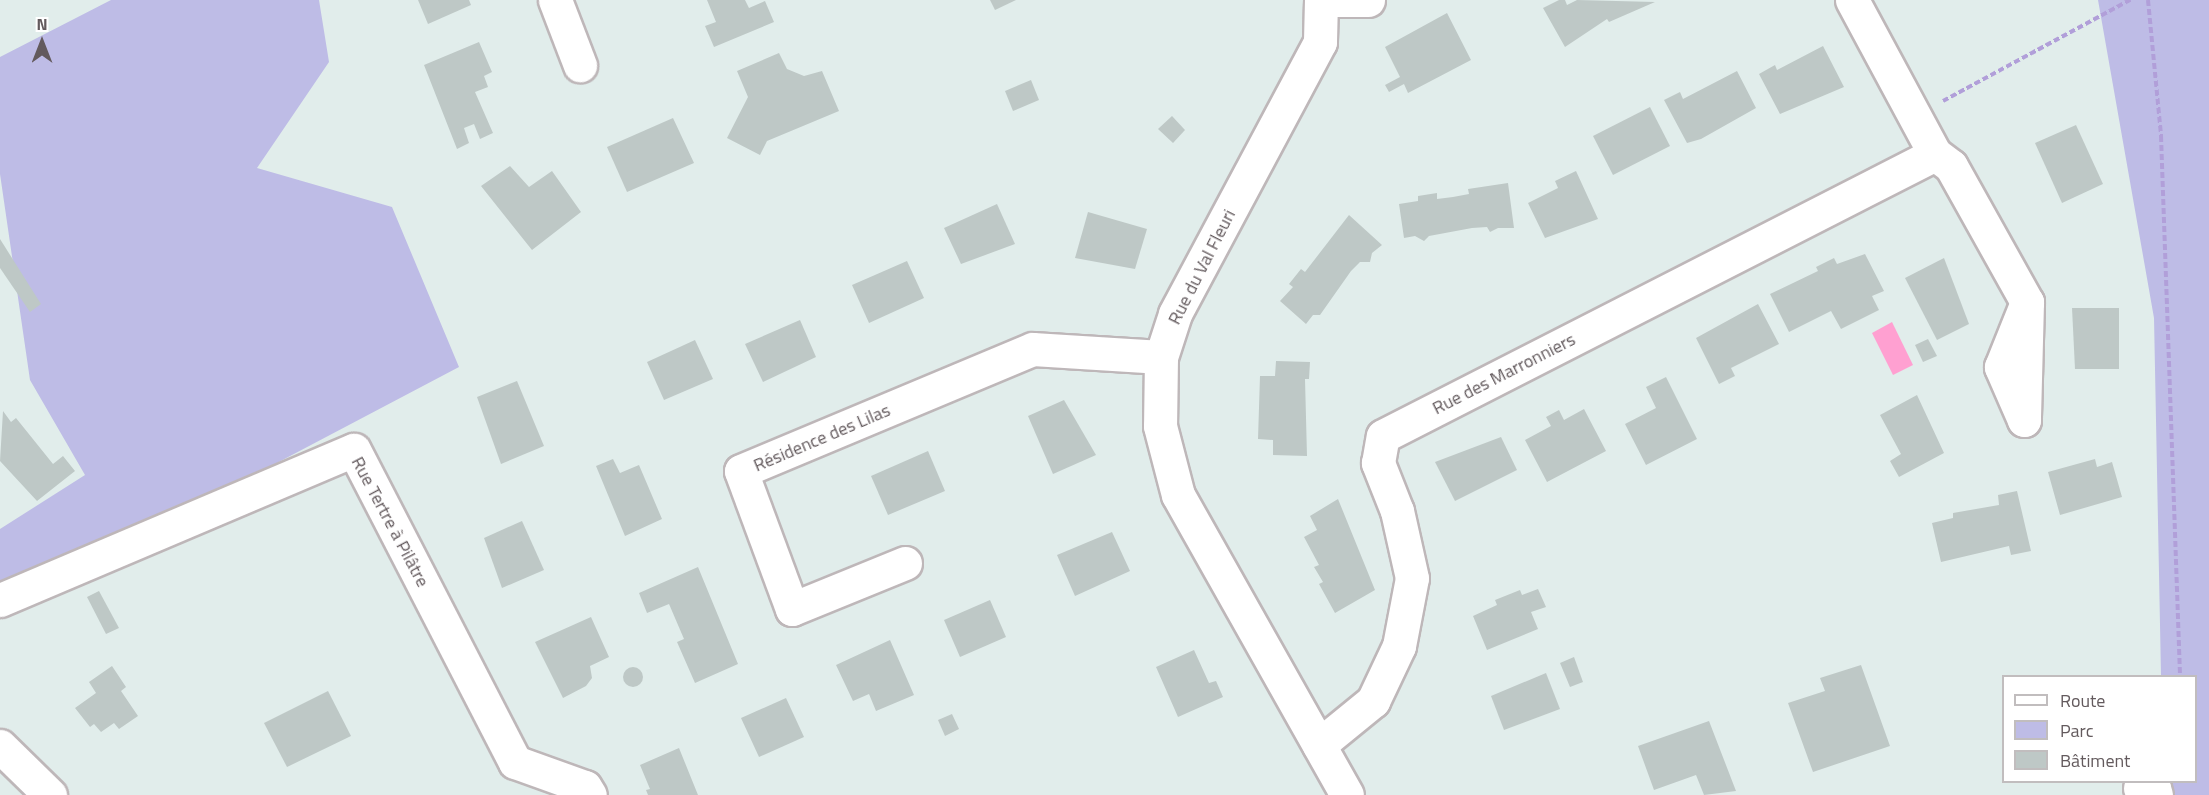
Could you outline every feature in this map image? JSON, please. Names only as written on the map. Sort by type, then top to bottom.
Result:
[{"type":"street","points":[[555,0],[580,65]]},
{"type":"street","name":"Rue du Val Fleuri","points":[[1321,0],[1320,42],[1175,314],[1161,357],[1160,426],[1178,495],[1347,795]]},
{"type":"street","points":[[1335,0],[1368,0]]},
{"type":"street","points":[[1852,0],[1935,154],[1951,166],[2027,302]]},
{"type":"street","name":"Rue des Marronniers","points":[[1319,745],[1373,701],[1399,646],[1412,578],[1397,511],[1378,463],[1383,436],[1935,154]]},
{"type":"street","name":"Résidence des Lilas","points":[[905,563],[792,609],[741,471],[1034,349],[1161,357]]},
{"type":"street","name":"Rue Tertre à Pilâtre","points":[[0,600],[354,450],[515,762],[585,787],[590,795]]},
{"type":"street","points":[[0,746],[50,795]]},
{"type":"path","points":[[1914,116],[2130,0]]},
{"type":"path","points":[[2148,0],[2161,135],[2180,675]]},
{"type":"green space","points":[[111,0],[319,0],[329,62],[257,168],[392,207],[459,367],[129,541],[0,592],[0,529],[85,475],[30,380],[0,174],[0,57]]},
{"type":"green space","points":[[2098,0],[2209,0],[2209,795],[2171,795],[2168,783],[2197,783],[2197,675],[2161,675],[2154,318]]},
{"type":"shaded area","points":[[1892,322],[1913,365],[1893,375],[1872,333]]},
{"type":"building","points":[[418,0],[469,0],[471,5],[428,24]]},
{"type":"building","points":[[707,0],[745,0],[749,8],[765,1],[774,22],[714,47],[705,26],[716,22]]},
{"type":"building","points":[[990,0],[1016,0],[995,10]]},
{"type":"building","points":[[1559,0],[1565,0],[1567,5],[1577,0],[1655,2],[1609,22],[1607,19],[1565,47],[1543,8]]},
{"type":"building","points":[[1447,13],[1471,60],[1408,93],[1404,84],[1389,92],[1385,85],[1400,77],[1385,47]]},
{"type":"building","points":[[479,42],[492,72],[484,76],[488,87],[475,92],[493,133],[480,139],[474,124],[464,128],[469,143],[457,149],[424,65]]},
{"type":"building","points":[[1823,46],[1844,87],[1780,114],[1759,74],[1775,65],[1777,70]]},
{"type":"building","points":[[779,53],[787,69],[804,76],[822,71],[839,111],[767,141],[760,155],[727,138],[748,97],[737,71]]},
{"type":"building","points":[[1737,71],[1756,108],[1701,139],[1687,143],[1664,100],[1680,92],[1683,99]]},
{"type":"building","points":[[1031,80],[1039,100],[1013,111],[1005,91]]},
{"type":"building","points":[[1650,107],[1670,146],[1613,175],[1593,136]]},
{"type":"building","points":[[1172,116],[1185,130],[1173,143],[1158,129]]},
{"type":"building","points":[[673,118],[694,163],[627,192],[607,147]]},
{"type":"building","points":[[2076,125],[2103,184],[2062,203],[2035,143]]},
{"type":"building","points":[[510,166],[529,187],[552,171],[581,212],[532,250],[481,186]]},
{"type":"building","points":[[1576,171],[1598,219],[1545,238],[1528,203],[1558,188],[1555,181]]},
{"type":"building","points":[[1508,183],[1514,228],[1498,228],[1490,232],[1487,227],[1472,228],[1429,236],[1424,241],[1415,236],[1404,238],[1399,204],[1418,201],[1418,196],[1437,193],[1437,199],[1453,197],[1469,194],[1468,189]]},
{"type":"building","points":[[997,204],[1015,244],[961,264],[944,228]]},
{"type":"building","points":[[1088,212],[1147,229],[1135,269],[1075,258]]},
{"type":"building","points":[[1349,215],[1382,245],[1372,253],[1370,262],[1360,262],[1351,271],[1320,315],[1313,315],[1306,324],[1280,301],[1293,287],[1289,284],[1301,269],[1305,272]]},
{"type":"building","points":[[0,239],[41,304],[30,312],[0,268]]},
{"type":"building","points":[[1865,254],[1884,291],[1872,296],[1879,310],[1841,329],[1831,311],[1789,332],[1770,294],[1818,271],[1816,267],[1834,258],[1837,264]]},
{"type":"building","points":[[1944,258],[1969,324],[1937,340],[1905,278]]},
{"type":"building","points":[[907,261],[924,298],[869,323],[852,285]]},
{"type":"building","points":[[1758,304],[1779,344],[1731,368],[1735,376],[1719,384],[1696,338]]},
{"type":"building","points":[[2072,308],[2119,308],[2119,369],[2075,369]]},
{"type":"building","points":[[800,320],[816,357],[763,382],[745,344]]},
{"type":"building","points":[[1928,339],[1937,356],[1923,362],[1915,345]]},
{"type":"building","points":[[695,340],[713,379],[664,400],[647,362]]},
{"type":"building","points":[[1276,361],[1310,362],[1309,379],[1305,379],[1307,456],[1273,455],[1273,440],[1258,439],[1260,376],[1275,376]]},
{"type":"building","points":[[1666,377],[1697,439],[1646,465],[1625,424],[1656,408],[1646,387]]},
{"type":"building","points":[[517,381],[544,446],[501,464],[477,397]]},
{"type":"building","points":[[1917,395],[1944,453],[1899,477],[1890,461],[1901,454],[1880,415]]},
{"type":"building","points":[[1064,400],[1096,455],[1053,474],[1028,416]]},
{"type":"building","points":[[1584,409],[1606,451],[1547,482],[1525,440],[1551,426],[1546,417],[1559,410],[1564,420]]},
{"type":"building","points":[[3,411],[11,422],[16,418],[53,464],[63,456],[75,471],[37,501],[0,461]]},
{"type":"building","points":[[1501,437],[1517,470],[1455,501],[1435,462]]},
{"type":"building","points":[[928,451],[945,491],[888,515],[871,476]]},
{"type":"building","points":[[613,459],[620,473],[639,465],[662,519],[625,536],[596,466]]},
{"type":"building","points":[[2095,459],[2097,467],[2112,462],[2122,497],[2060,515],[2048,472]]},
{"type":"building","points":[[2017,491],[2031,551],[2011,555],[2009,546],[1941,562],[1932,523],[1953,518],[1953,513],[1999,505],[1998,495]]},
{"type":"building","points":[[1338,499],[1375,590],[1335,613],[1319,584],[1323,582],[1314,567],[1319,565],[1304,537],[1317,530],[1310,516]]},
{"type":"building","points":[[522,521],[544,570],[502,588],[484,538]]},
{"type":"building","points":[[1112,532],[1130,571],[1075,596],[1057,555]]},
{"type":"building","points":[[698,567],[738,664],[695,683],[677,642],[684,639],[669,604],[647,613],[639,593]]},
{"type":"building","points":[[1538,589],[1546,607],[1531,612],[1538,629],[1487,650],[1473,616],[1497,605],[1495,600],[1520,590],[1522,595]]},
{"type":"building","points":[[99,591],[119,628],[106,634],[87,597]]},
{"type":"building","points":[[990,600],[1006,637],[960,657],[944,620]]},
{"type":"building","points":[[591,617],[609,657],[590,666],[592,678],[586,686],[563,698],[535,642]]},
{"type":"building","points":[[890,640],[914,695],[876,711],[869,694],[853,701],[836,665]]},
{"type":"building","points":[[1194,650],[1209,683],[1216,681],[1223,697],[1178,717],[1156,667]]},
{"type":"building","points":[[1574,657],[1583,682],[1570,687],[1560,663]]},
{"type":"building","points":[[1861,665],[1890,746],[1813,772],[1788,703],[1825,691],[1820,678]]},
{"type":"building","points":[[112,666],[126,687],[121,691],[138,716],[119,729],[114,723],[101,732],[94,724],[90,727],[75,708],[96,693],[89,682]]},
{"type":"building","points":[[633,667],[640,670],[643,677],[640,684],[633,687],[626,684],[623,677],[626,670]]},
{"type":"building","points":[[1546,673],[1560,709],[1504,730],[1491,696]]},
{"type":"building","points":[[328,691],[351,736],[287,767],[264,723]]},
{"type":"building","points":[[786,698],[804,737],[759,757],[741,718]]},
{"type":"building","points":[[952,714],[959,729],[945,736],[938,720]]},
{"type":"building","points":[[1709,721],[1736,791],[1704,795],[1696,775],[1654,790],[1638,746]]},
{"type":"building","points":[[679,748],[698,795],[648,795],[646,790],[650,789],[640,765]]}]
